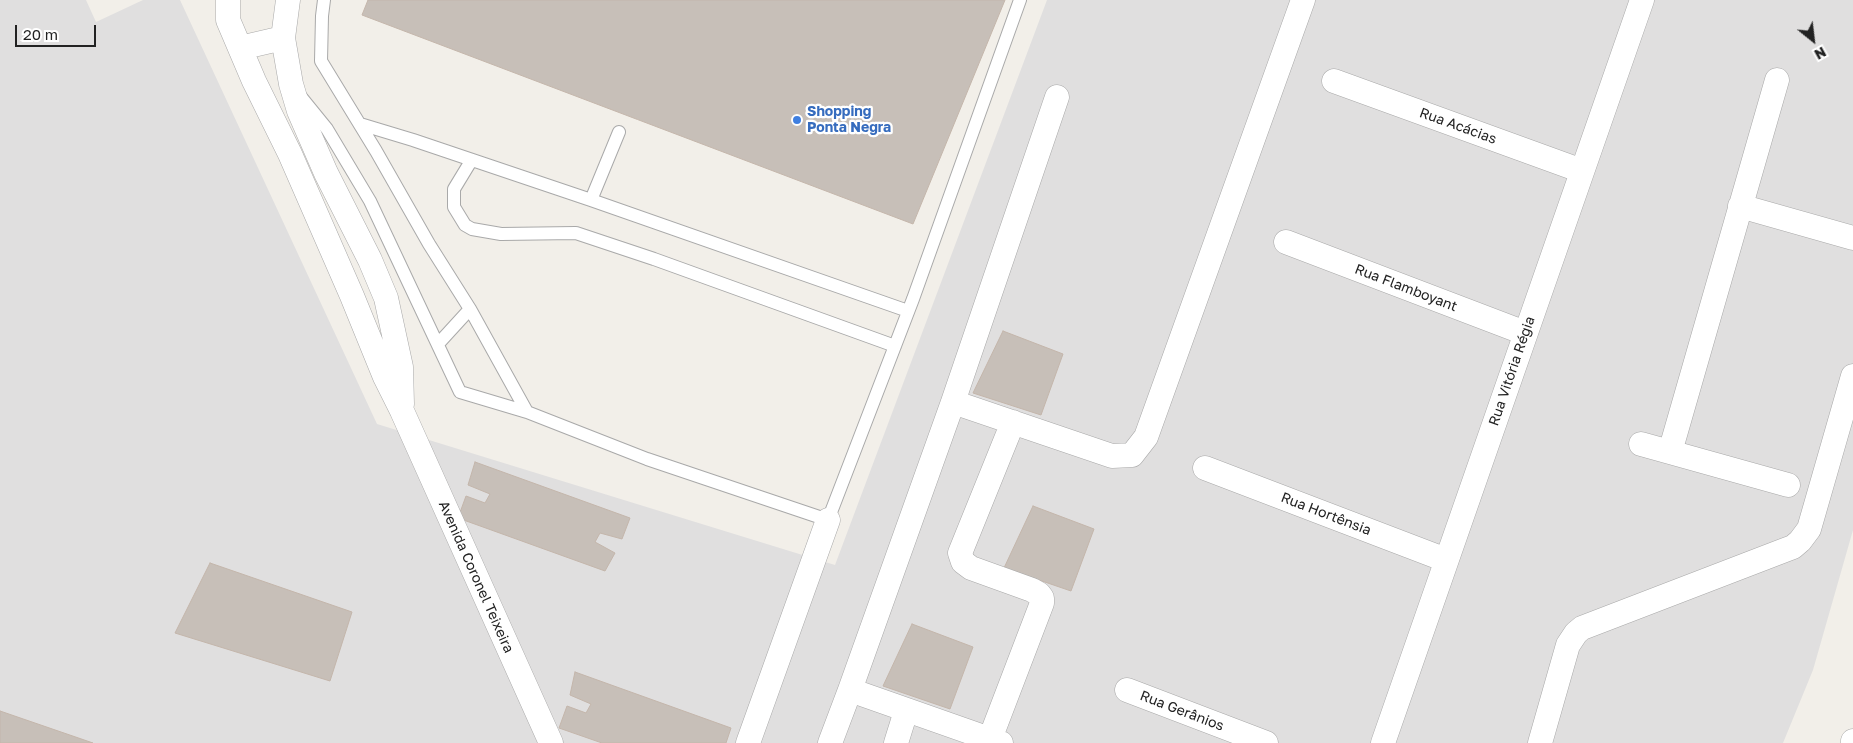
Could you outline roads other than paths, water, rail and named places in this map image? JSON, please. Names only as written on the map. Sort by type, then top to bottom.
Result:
[{"type":"street","name":"Avenida Coronel Teixeira","points":[[228,0],[228,20],[240,48],[290,154],[385,377],[402,411],[550,743]]},
{"type":"street","points":[[288,0],[283,38],[291,84],[299,111],[326,173],[370,260],[386,298],[401,367],[402,411]]},
{"type":"street","points":[[953,402],[1112,456],[1132,455],[1146,437],[1303,0]]},
{"type":"street","name":"Rua Vitória Régia","points":[[1383,743],[1642,0]]},
{"type":"street","points":[[240,48],[283,38]]},
{"type":"street","points":[[1670,452],[1776,80]]},
{"type":"street","name":"Rua Acácias","points":[[1334,81],[1582,171]]},
{"type":"street","points":[[830,743],[953,402],[1058,96]]},
{"type":"street","points":[[1740,206],[1853,238]]},
{"type":"street","name":"Rua Flamboyant","points":[[1286,242],[1525,333]]},
{"type":"street","points":[[1540,743],[1568,645],[1582,628],[1793,547],[1800,541],[1809,529],[1853,376]]},
{"type":"street","points":[[850,690],[995,741],[1042,603],[1042,598],[1032,590],[971,568],[963,562],[960,553],[1013,422]]},
{"type":"street","points":[[1641,444],[1788,485]]},
{"type":"street","name":"Rua Hortênsia","points":[[1205,468],[1446,560]]},
{"type":"street","points":[[748,743],[828,520]]},
{"type":"street","name":"Rua Gerânios","points":[[1127,690],[1266,743]]},
{"type":"street","points":[[896,743],[906,711]]},
{"type":"lane","points":[[324,0],[321,61],[360,124],[429,244],[470,309],[527,412]]},
{"type":"lane","points":[[291,84],[327,129],[370,201],[460,392],[527,412],[647,459],[828,520],[908,311],[1020,0]]},
{"type":"lane","points":[[360,124],[591,200],[908,311]]},
{"type":"lane","points":[[591,200],[619,132]]},
{"type":"lane","points":[[471,161],[454,189],[454,207],[465,225],[472,229],[500,234],[576,233],[654,259],[895,346]]},
{"type":"lane","points":[[438,344],[470,309]]},
{"type":"place","name":"Shopping Ponta Negra","points":[[797,120]]}]
